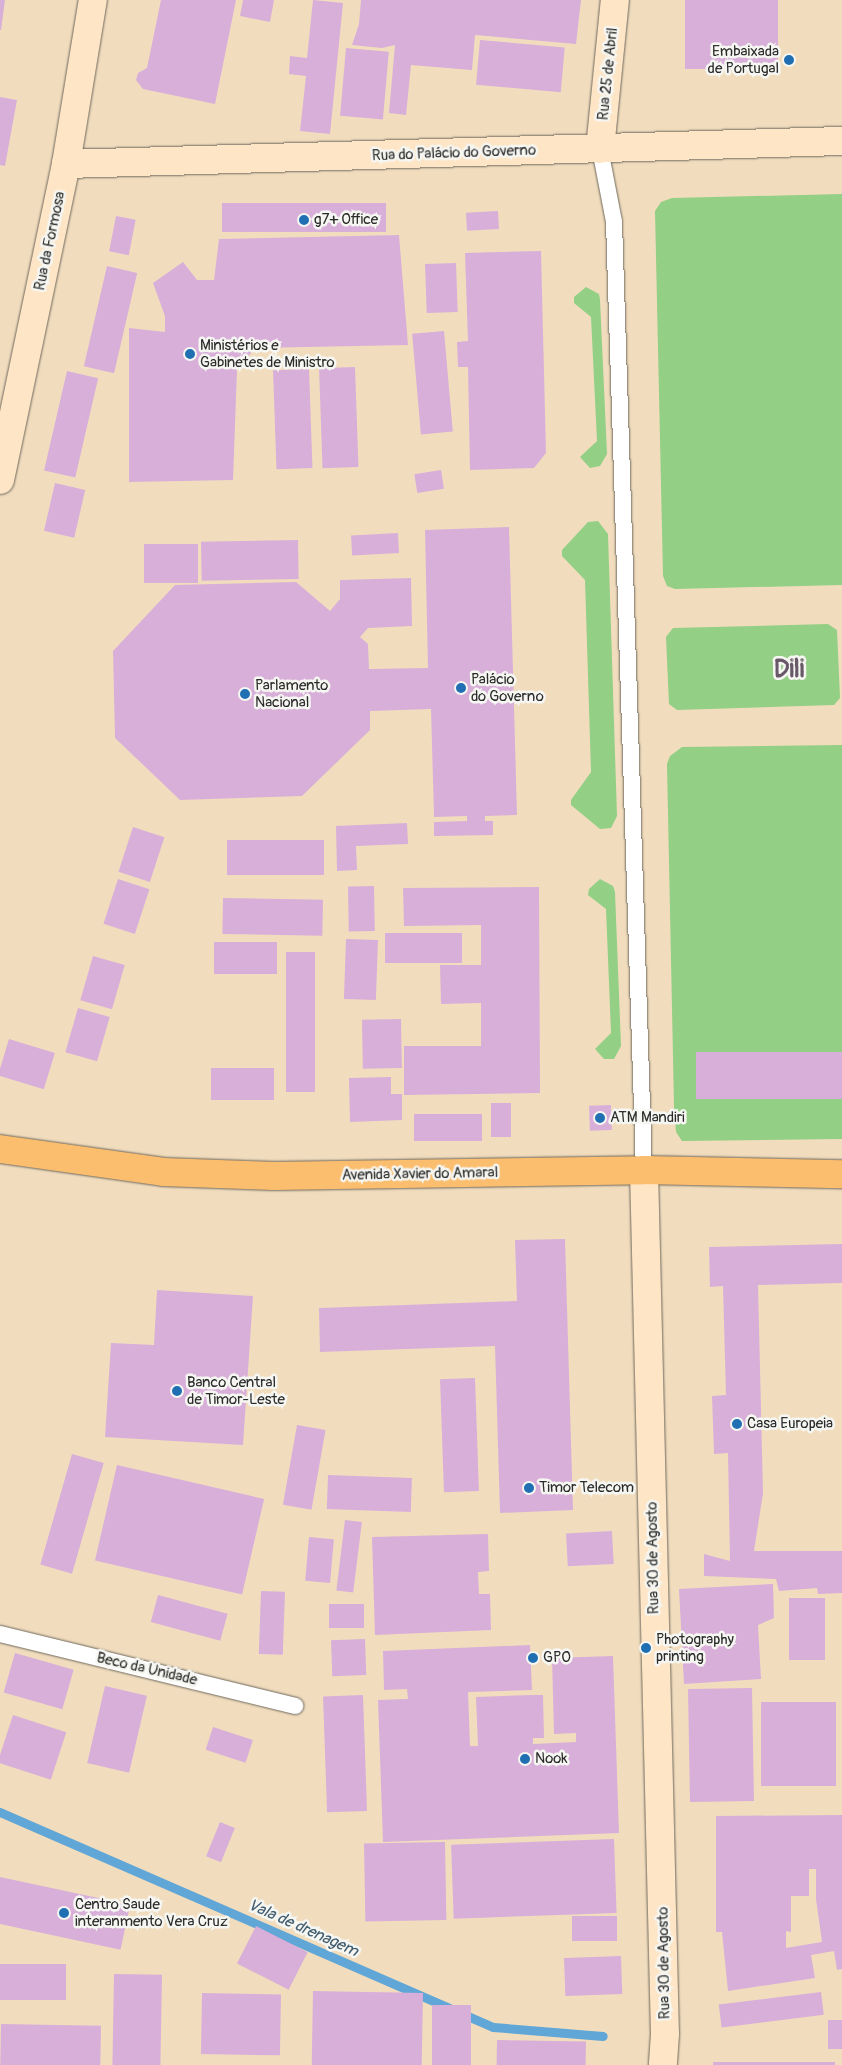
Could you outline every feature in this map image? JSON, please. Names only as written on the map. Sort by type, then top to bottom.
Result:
[{"type":"main road","name":"Avenida Xavier do Amaral","points":[[0,1149],[163,1172],[265,1176],[644,1170],[842,1174]]},
{"type":"street","name":"Rua da Formosa","points":[[0,480],[66,164],[93,0]]},
{"type":"street","name":"Rua 25 de Abril","points":[[600,149],[615,0]]},
{"type":"street","name":"Rua do Palácio do Governo","points":[[66,164],[842,141]]},
{"type":"street","name":"Rua 30 de Agosto","points":[[644,1170],[666,2034],[663,2065]]},
{"type":"lane","points":[[600,149],[614,222],[644,1170]]},
{"type":"lane","name":"Beco da Unidade","points":[[0,1634],[294,1706]]},
{"type":"green space","points":[[842,194],[842,585],[675,589],[667,586],[663,576],[655,211],[661,202],[672,198]]},
{"type":"green space","points":[[586,287],[599,294],[600,300],[607,454],[600,466],[590,468],[580,457],[597,441],[591,317],[574,303],[574,297]]},
{"type":"green space","points":[[598,521],[608,534],[617,816],[611,828],[600,829],[571,805],[571,800],[591,772],[585,580],[562,556],[562,550],[588,522]]},
{"type":"green space","points":[[828,624],[837,630],[840,698],[834,705],[677,710],[669,704],[666,637],[673,628]]},
{"type":"green space","points":[[842,745],[842,1139],[682,1141],[676,1132],[674,1106],[667,764],[670,756],[682,747]]},
{"type":"green space","points":[[600,879],[613,886],[615,892],[621,1046],[614,1059],[604,1059],[595,1049],[611,1033],[606,909],[588,895],[589,889]]},
{"type":"building","points":[[0,0],[5,0],[1,30],[0,30]]},
{"type":"building","points":[[161,0],[236,0],[215,104],[143,89],[136,80],[138,73],[147,68]]},
{"type":"building","points":[[243,0],[274,0],[270,22],[240,16]]},
{"type":"building","points":[[313,0],[343,3],[330,134],[300,131],[306,76],[289,74],[290,56],[307,58]]},
{"type":"building","points":[[361,0],[581,0],[576,44],[475,35],[472,70],[411,65],[406,115],[389,113],[395,45],[382,48],[352,45],[359,24]]},
{"type":"building","points":[[685,0],[778,0],[778,69],[685,69]]},
{"type":"building","points":[[480,40],[565,47],[561,92],[476,85]]},
{"type":"building","points":[[346,48],[389,52],[383,119],[340,116]]},
{"type":"building","points":[[0,97],[17,100],[5,166],[0,165]]},
{"type":"building","name":"g7+ Office","points":[[222,203],[386,203],[386,232],[222,232]]},
{"type":"building","points":[[498,211],[499,229],[467,231],[466,213]]},
{"type":"building","points":[[116,216],[136,220],[129,255],[109,251]]},
{"type":"building","name":"Ministérios e Gabinetes de Ministro","points":[[399,235],[408,345],[255,348],[237,370],[233,480],[129,482],[129,328],[165,332],[165,316],[153,283],[183,262],[197,280],[214,280],[219,239]]},
{"type":"building","points":[[541,251],[546,453],[534,468],[470,470],[468,367],[458,367],[457,342],[468,341],[465,253]]},
{"type":"building","points":[[456,263],[458,312],[427,313],[425,264]]},
{"type":"building","points":[[107,266],[137,273],[114,373],[84,366]]},
{"type":"building","points":[[444,331],[453,432],[421,434],[412,334]]},
{"type":"building","points":[[355,367],[358,467],[323,468],[319,368]]},
{"type":"building","points":[[309,369],[312,468],[276,469],[273,370]]},
{"type":"building","points":[[67,371],[98,378],[75,478],[44,470]]},
{"type":"building","points":[[441,470],[444,489],[417,493],[414,474]]},
{"type":"building","points":[[55,483],[85,490],[74,538],[44,531]]},
{"type":"building","name":"Parlamento Nacional","points":[[509,527],[517,815],[485,816],[485,821],[493,821],[493,835],[434,836],[434,822],[467,821],[467,816],[434,817],[431,709],[370,711],[370,730],[302,796],[180,800],[115,738],[113,651],[175,585],[296,582],[330,611],[340,599],[340,580],[411,578],[412,626],[368,628],[360,637],[368,644],[369,669],[428,668],[425,530]]},
{"type":"building","points":[[398,533],[399,553],[352,555],[351,535]]},
{"type":"building","points":[[298,540],[299,579],[202,581],[201,542]]},
{"type":"building","points":[[144,544],[198,544],[198,583],[144,583]]},
{"type":"building","points":[[407,823],[408,844],[356,846],[357,870],[337,871],[336,826]]},
{"type":"building","points":[[133,827],[164,837],[150,882],[118,872]]},
{"type":"building","points":[[227,840],[324,840],[324,875],[227,875]]},
{"type":"building","points":[[118,879],[149,889],[135,934],[103,924]]},
{"type":"building","points":[[348,886],[374,886],[375,931],[349,931]]},
{"type":"building","points":[[539,887],[540,1093],[404,1095],[404,1046],[481,1046],[481,1003],[441,1004],[440,965],[481,965],[481,925],[404,926],[403,888]]},
{"type":"building","points":[[223,898],[323,900],[322,936],[222,934]]},
{"type":"building","points":[[385,933],[462,933],[462,963],[385,963]]},
{"type":"building","points":[[346,939],[378,940],[376,1000],[344,999]]},
{"type":"building","points":[[214,942],[277,942],[277,974],[214,974]]},
{"type":"building","points":[[286,952],[315,952],[315,1092],[286,1092]]},
{"type":"building","points":[[93,956],[125,965],[112,1009],[80,1000]]},
{"type":"building","points":[[78,1008],[110,1017],[97,1061],[65,1052]]},
{"type":"building","points":[[401,1019],[402,1068],[363,1069],[362,1020]]},
{"type":"building","points":[[9,1039],[55,1053],[44,1089],[0,1076],[0,1068]]},
{"type":"building","points":[[696,1052],[842,1052],[842,1099],[696,1099]]},
{"type":"building","points":[[211,1068],[274,1068],[274,1100],[211,1100]]},
{"type":"building","points":[[391,1077],[391,1094],[402,1094],[402,1120],[350,1122],[349,1078]]},
{"type":"building","points":[[491,1103],[511,1103],[511,1137],[491,1137]]},
{"type":"building","name":"ATM Mandiri","points":[[611,1105],[612,1130],[590,1131],[589,1106]]},
{"type":"building","points":[[414,1114],[482,1114],[482,1141],[414,1141]]},
{"type":"building","points":[[565,1239],[573,1510],[500,1513],[495,1346],[320,1352],[319,1308],[517,1301],[515,1240]]},
{"type":"building","name":"Casa Europeia","points":[[842,1244],[842,1283],[758,1285],[763,1493],[754,1551],[842,1551],[842,1593],[818,1594],[817,1588],[779,1591],[776,1579],[704,1576],[704,1554],[730,1561],[728,1453],[714,1454],[712,1396],[726,1395],[723,1286],[710,1287],[709,1247]]},
{"type":"building","name":"Banco Central de Timor-Leste","points":[[157,1290],[253,1296],[243,1445],[105,1437],[111,1343],[154,1345]]},
{"type":"building","points":[[475,1378],[479,1491],[444,1492],[440,1379]]},
{"type":"building","points":[[297,1425],[326,1430],[311,1510],[283,1505]]},
{"type":"building","points":[[72,1454],[104,1463],[72,1574],[40,1565]]},
{"type":"building","points":[[117,1465],[264,1499],[242,1594],[95,1560]]},
{"type":"building","points":[[328,1475],[412,1478],[411,1512],[327,1509]]},
{"type":"building","points":[[345,1520],[362,1522],[353,1593],[336,1590]]},
{"type":"building","points":[[612,1531],[614,1564],[568,1566],[566,1533]]},
{"type":"building","points":[[488,1534],[489,1571],[478,1572],[479,1594],[490,1594],[491,1630],[375,1635],[372,1537]]},
{"type":"building","points":[[309,1537],[334,1539],[330,1583],[305,1581]]},
{"type":"building","points":[[773,1584],[774,1618],[758,1625],[761,1679],[684,1684],[679,1589]]},
{"type":"building","points":[[261,1591],[285,1592],[283,1655],[259,1654]]},
{"type":"building","points":[[158,1595],[228,1614],[220,1641],[151,1622]]},
{"type":"building","points":[[789,1598],[825,1598],[825,1660],[789,1660]]},
{"type":"building","points":[[329,1604],[364,1604],[364,1628],[329,1628]]},
{"type":"building","points":[[365,1639],[366,1675],[332,1676],[331,1640]]},
{"type":"building","points":[[530,1645],[532,1690],[468,1692],[470,1746],[478,1746],[476,1697],[543,1695],[544,1738],[533,1738],[533,1744],[576,1742],[576,1733],[554,1734],[552,1658],[613,1656],[619,1833],[383,1842],[378,1700],[408,1699],[407,1689],[384,1690],[383,1651]]},
{"type":"building","points":[[15,1653],[74,1670],[62,1709],[4,1692]]},
{"type":"building","points":[[105,1686],[147,1696],[129,1773],[87,1763]]},
{"type":"building","points":[[752,1688],[754,1801],[690,1802],[688,1689]]},
{"type":"building","points":[[363,1695],[367,1811],[327,1812],[323,1696]]},
{"type":"building","points":[[761,1702],[836,1702],[836,1786],[761,1786]]},
{"type":"building","points":[[13,1715],[66,1732],[51,1780],[0,1763],[0,1755]]},
{"type":"building","points":[[213,1727],[253,1740],[246,1763],[206,1750]]},
{"type":"building","points":[[842,1815],[842,1969],[837,1970],[834,1951],[811,1955],[815,1978],[728,1991],[722,1932],[716,1932],[716,1816]],"holes":[[[809,1869],[816,1869],[816,1899],[822,1942],[786,1948],[786,1931],[791,1932],[791,1896],[809,1896]]]},
{"type":"building","points":[[220,1822],[235,1828],[221,1862],[206,1856]]},
{"type":"building","points":[[614,1839],[617,1913],[454,1919],[451,1845]]},
{"type":"building","points":[[445,1842],[446,1920],[365,1921],[364,1843]]},
{"type":"building","name":"Centro Saude interanmento Vera Cruz","points":[[0,1877],[130,1905],[121,1950],[0,1924]]},
{"type":"building","points":[[572,1916],[617,1916],[617,1941],[572,1941]]},
{"type":"building","points":[[256,1926],[308,1952],[289,1990],[237,1963]]},
{"type":"building","points":[[621,1956],[622,1994],[565,1996],[564,1958]]},
{"type":"building","points":[[0,1964],[66,1964],[66,2000],[0,2000]]},
{"type":"building","points":[[114,1974],[162,1975],[160,2065],[112,2065]]},
{"type":"building","points":[[313,1991],[423,1993],[422,2065],[312,2065]]},
{"type":"building","points":[[821,1992],[824,2015],[722,2027],[719,2005]]},
{"type":"building","points":[[202,1993],[281,1994],[280,2055],[201,2054]]},
{"type":"building","points":[[432,2005],[471,2005],[471,2065],[432,2065]]},
{"type":"building","points":[[828,2020],[842,2020],[842,2049],[828,2049]]},
{"type":"building","points":[[1,2024],[101,2026],[100,2065],[0,2065]]},
{"type":"building","points":[[497,2040],[586,2042],[586,2065],[497,2065]]},
{"type":"building","points":[[713,2062],[835,2062],[835,2065],[713,2065]]},
{"type":"waterway","name":"Vala de drenagem","points":[[0,1812],[493,2027],[603,2036]]},
{"type":"place","name":"Embaixada de Portugal","points":[[789,60]]},
{"type":"place","name":"g7+ Office","points":[[304,220]]},
{"type":"place","name":"Ministérios e Gabinetes de Ministro","points":[[190,354]]},
{"type":"place","name":"Palácio do Governo","points":[[461,688]]},
{"type":"place","name":"Parlamento Nacional","points":[[245,694]]},
{"type":"place","name":"ATM Mandiri","points":[[600,1118]]},
{"type":"place","name":"Banco Central de Timor-Leste","points":[[177,1391]]},
{"type":"place","name":"Casa Europeia","points":[[737,1424]]},
{"type":"place","name":"Timor Telecom","points":[[529,1488]]},
{"type":"place","name":"Photography printing","points":[[646,1648]]},
{"type":"place","name":"GPO","points":[[533,1658]]},
{"type":"place","name":"Nook","points":[[525,1759]]},
{"type":"place","name":"Centro Saude interanmento Vera Cruz","points":[[64,1913]]},
{"type":"district","name":"Dili","points":[[789,670]]}]
